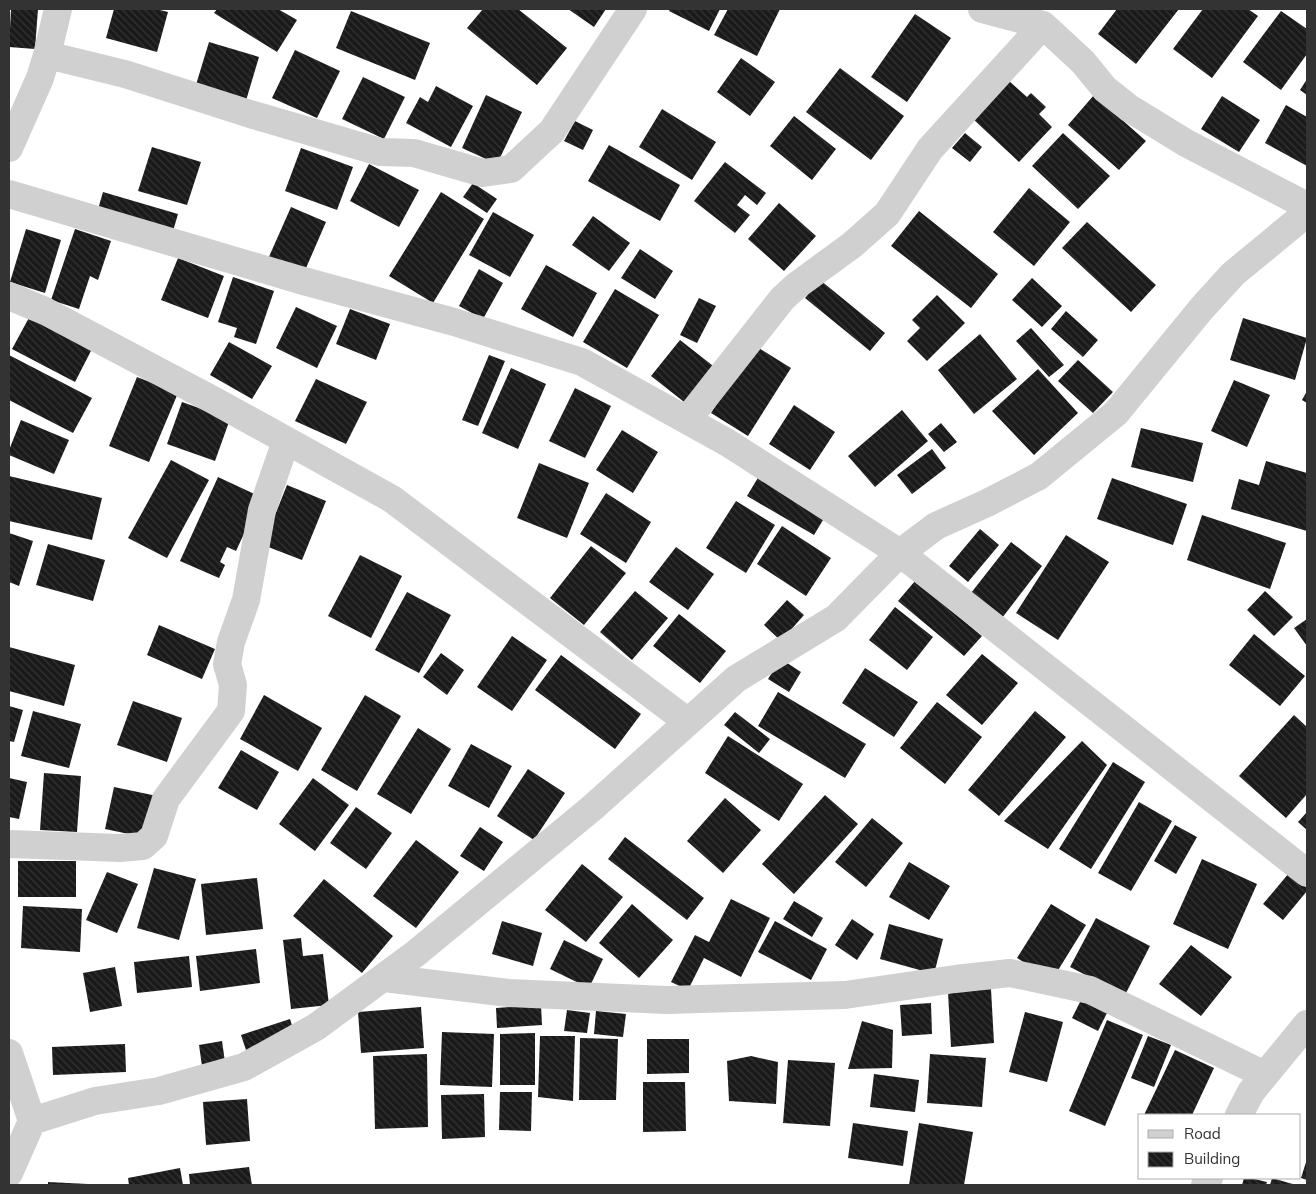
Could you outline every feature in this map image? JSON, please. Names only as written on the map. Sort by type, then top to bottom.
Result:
[{"type":"street","points":[[9,148],[40,78],[58,9]]},
{"type":"street","points":[[47,55],[125,74],[250,114],[380,152],[414,153],[483,173],[511,169],[552,131],[633,9]]},
{"type":"street","points":[[982,9],[1043,25],[1082,62],[1105,89],[1129,108],[1186,143],[1307,206]]},
{"type":"street","points":[[687,420],[782,299],[796,286],[852,245],[887,214],[930,149],[1043,25]]},
{"type":"street","points":[[9,194],[291,277],[454,322],[582,362],[728,443],[900,553],[1307,873]]},
{"type":"street","points":[[32,1121],[95,1101],[159,1090],[244,1067],[316,1028],[415,954],[592,808],[736,679],[836,618],[900,553],[936,526],[987,503],[1039,476],[1116,413],[1202,308],[1233,274],[1307,213]]},
{"type":"street","points":[[9,296],[45,311],[392,499],[688,722]]},
{"type":"street","points":[[9,844],[120,848],[143,846],[154,836],[166,799],[231,711],[234,685],[227,664],[231,642],[246,600],[262,510],[286,441]]},
{"type":"street","points":[[384,978],[509,994],[666,1000],[845,995],[1010,973],[1090,990],[1265,1075]]},
{"type":"street","points":[[1240,1114],[1251,1092],[1307,1024]]},
{"type":"street","points":[[9,1053],[32,1121],[9,1174]]},
{"type":"building","points":[[11,9],[38,9],[35,49],[9,47]]},
{"type":"building","points":[[114,9],[156,9],[168,12],[157,52],[106,38]]},
{"type":"building","points":[[217,9],[278,9],[297,20],[277,52],[214,13]]},
{"type":"building","points":[[483,9],[518,9],[567,48],[537,85],[467,28]]},
{"type":"building","points":[[568,9],[606,9],[594,27]]},
{"type":"building","points":[[670,9],[720,9],[709,31],[669,11]]},
{"type":"building","points":[[728,9],[780,9],[757,56],[714,35]]},
{"type":"building","points":[[1117,9],[1179,9],[1136,64],[1098,34]]},
{"type":"building","points":[[1203,9],[1248,9],[1258,16],[1212,78],[1173,49]]},
{"type":"building","points":[[351,11],[430,43],[415,80],[336,48]]},
{"type":"building","points":[[1281,11],[1307,29],[1307,54],[1281,90],[1243,62]]},
{"type":"building","points":[[915,14],[951,38],[907,102],[871,77]]},
{"type":"building","points":[[209,42],[259,57],[245,104],[195,88]]},
{"type":"building","points":[[295,50],[340,71],[317,118],[272,98]]},
{"type":"building","points":[[741,58],[775,82],[750,116],[717,92]]},
{"type":"building","points":[[840,68],[904,116],[871,160],[806,112]]},
{"type":"building","points":[[363,77],[405,97],[384,139],[342,119]]},
{"type":"building","points":[[1307,79],[1307,95],[1300,90]]},
{"type":"building","points":[[1009,81],[1027,97],[1031,93],[1046,107],[1039,114],[1052,127],[1019,162],[973,119]]},
{"type":"building","points":[[436,86],[473,106],[451,147],[406,123],[420,97],[428,102]]},
{"type":"building","points":[[486,95],[522,112],[497,164],[462,148]]},
{"type":"building","points":[[1094,95],[1146,141],[1119,170],[1068,125]]},
{"type":"building","points":[[1222,96],[1260,120],[1239,152],[1201,129]]},
{"type":"building","points":[[1286,105],[1307,117],[1307,166],[1265,143]]},
{"type":"building","points":[[662,109],[716,142],[692,180],[639,147]]},
{"type":"building","points":[[794,116],[836,149],[812,180],[770,146]]},
{"type":"building","points":[[575,121],[593,130],[583,150],[564,141]]},
{"type":"building","points":[[965,133],[982,147],[970,162],[952,148]]},
{"type":"building","points":[[1063,133],[1110,176],[1078,209],[1032,166]]},
{"type":"building","points":[[609,145],[680,185],[660,221],[588,181]]},
{"type":"building","points":[[152,147],[201,162],[187,205],[138,191]]},
{"type":"building","points":[[301,148],[353,167],[337,210],[285,191]]},
{"type":"building","points":[[725,162],[766,193],[757,205],[745,195],[737,205],[750,215],[735,233],[694,201]]},
{"type":"building","points":[[369,164],[419,190],[399,227],[350,201]]},
{"type":"building","points":[[473,183],[497,199],[487,213],[463,197]]},
{"type":"building","points":[[1029,188],[1070,222],[1034,266],[993,232]]},
{"type":"building","points":[[103,192],[178,214],[171,238],[96,216]]},
{"type":"building","points":[[441,192],[484,219],[433,303],[389,276]]},
{"type":"building","points":[[779,203],[816,236],[784,271],[748,239]]},
{"type":"building","points":[[291,207],[326,222],[303,275],[268,259]]},
{"type":"building","points":[[919,211],[998,274],[971,308],[891,246]]},
{"type":"building","points":[[493,212],[534,235],[510,277],[469,255]]},
{"type":"building","points":[[593,216],[630,243],[609,271],[572,245]]},
{"type":"building","points":[[1087,222],[1156,285],[1131,312],[1062,248]]},
{"type":"building","points":[[26,229],[61,240],[45,293],[10,282]]},
{"type":"building","points":[[75,229],[111,241],[98,280],[90,276],[79,309],[51,300]]},
{"type":"building","points":[[640,249],[673,271],[655,299],[621,278]]},
{"type":"building","points":[[178,258],[224,276],[208,318],[161,300]]},
{"type":"building","points":[[546,265],[597,293],[573,337],[521,309]]},
{"type":"building","points":[[479,269],[503,283],[483,319],[459,306]]},
{"type":"building","points":[[233,277],[274,291],[256,344],[234,337],[237,328],[218,322]]},
{"type":"building","points":[[1032,278],[1062,306],[1042,327],[1012,300]]},
{"type":"building","points":[[820,280],[885,333],[870,351],[805,298]]},
{"type":"building","points":[[615,289],[659,315],[627,368],[583,342]]},
{"type":"building","points":[[937,295],[965,323],[927,361],[907,341],[920,328],[912,320]]},
{"type":"building","points":[[699,298],[716,306],[697,343],[680,335]]},
{"type":"building","points":[[296,307],[337,326],[317,368],[276,348]]},
{"type":"building","points":[[350,309],[390,324],[376,360],[336,344]]},
{"type":"building","points":[[1066,311],[1098,340],[1083,357],[1051,329]]},
{"type":"building","points":[[31,314],[93,347],[75,382],[12,349]]},
{"type":"building","points":[[1243,318],[1307,338],[1295,380],[1230,360]]},
{"type":"building","points":[[1031,328],[1064,365],[1049,377],[1016,341]]},
{"type":"building","points":[[980,334],[1017,379],[974,414],[938,370]]},
{"type":"building","points":[[680,340],[717,369],[688,405],[651,376]]},
{"type":"building","points":[[229,342],[272,366],[252,399],[210,375]]},
{"type":"building","points":[[754,345],[791,368],[748,436],[711,413]]},
{"type":"building","points":[[9,355],[92,398],[73,433],[9,400]]},
{"type":"building","points":[[489,355],[505,361],[478,426],[462,420]]},
{"type":"building","points":[[1078,360],[1113,392],[1093,413],[1058,381]]},
{"type":"building","points":[[511,368],[546,384],[518,449],[482,433]]},
{"type":"building","points":[[1038,369],[1078,413],[1034,455],[992,411]]},
{"type":"building","points":[[137,377],[178,393],[149,462],[109,446]]},
{"type":"building","points":[[316,379],[367,402],[346,444],[295,421]]},
{"type":"building","points":[[1234,380],[1270,395],[1247,447],[1211,431]]},
{"type":"building","points":[[575,388],[611,406],[585,458],[549,441]]},
{"type":"building","points":[[1307,391],[1307,403],[1302,400]]},
{"type":"building","points":[[182,402],[230,419],[215,461],[167,444]]},
{"type":"building","points":[[794,405],[835,432],[810,470],[769,444]]},
{"type":"building","points":[[902,410],[928,441],[875,487],[848,456]]},
{"type":"building","points":[[21,420],[69,440],[54,474],[9,455],[9,450]]},
{"type":"building","points":[[941,423],[957,442],[944,452],[928,434]]},
{"type":"building","points":[[1141,428],[1203,443],[1193,482],[1131,467]]},
{"type":"building","points":[[622,430],[658,452],[633,493],[596,470]]},
{"type":"building","points":[[932,449],[946,468],[912,494],[897,475]]},
{"type":"building","points":[[171,460],[209,480],[167,558],[128,538]]},
{"type":"building","points":[[1266,461],[1307,473],[1307,531],[1231,509],[1239,479],[1259,485]]},
{"type":"building","points":[[539,463],[589,483],[567,538],[517,518]]},
{"type":"building","points":[[9,476],[102,498],[92,540],[9,521]]},
{"type":"building","points":[[759,476],[826,515],[814,535],[747,496]]},
{"type":"building","points":[[218,477],[261,497],[236,551],[227,547],[220,562],[225,565],[219,578],[180,561]]},
{"type":"building","points":[[1112,478],[1187,504],[1173,545],[1097,519]]},
{"type":"building","points":[[287,485],[326,501],[302,560],[263,545]]},
{"type":"building","points":[[606,493],[651,522],[626,563],[580,534]]},
{"type":"building","points":[[736,501],[775,525],[746,573],[706,548]]},
{"type":"building","points":[[1202,515],[1286,543],[1270,589],[1187,560]]},
{"type":"building","points":[[782,526],[831,558],[806,596],[757,564]]},
{"type":"building","points":[[980,529],[999,545],[968,582],[949,566]]},
{"type":"building","points":[[9,533],[33,541],[19,586],[9,582]]},
{"type":"building","points":[[1066,535],[1109,562],[1058,640],[1016,613]]},
{"type":"building","points":[[1011,542],[1042,566],[1002,618],[971,593]]},
{"type":"building","points":[[48,544],[105,560],[93,601],[36,585]]},
{"type":"building","points":[[591,546],[626,573],[584,625],[550,598]]},
{"type":"building","points":[[676,547],[714,574],[688,610],[649,582]]},
{"type":"building","points":[[360,555],[402,576],[371,638],[328,616]]},
{"type":"building","points":[[915,581],[982,636],[964,656],[898,601]]},
{"type":"building","points":[[635,591],[668,618],[632,660],[600,632]]},
{"type":"building","points":[[1265,591],[1293,617],[1274,636],[1247,610]]},
{"type":"building","points":[[407,592],[451,615],[419,673],[375,650]]},
{"type":"building","points":[[787,600],[804,615],[781,641],[764,625]]},
{"type":"building","points":[[895,607],[933,637],[907,670],[869,640]]},
{"type":"building","points":[[679,614],[726,651],[700,683],[653,646]]},
{"type":"building","points":[[1307,619],[1307,646],[1294,628]]},
{"type":"building","points":[[159,625],[215,649],[202,679],[147,655]]},
{"type":"building","points":[[1254,634],[1305,676],[1280,706],[1229,665]]},
{"type":"building","points":[[512,636],[547,660],[512,711],[477,687]]},
{"type":"building","points":[[9,647],[75,665],[64,706],[9,691]]},
{"type":"building","points":[[441,653],[464,670],[447,695],[423,677]]},
{"type":"building","points":[[982,654],[1018,683],[982,725],[946,695]]},
{"type":"building","points":[[561,655],[641,714],[615,749],[535,690]]},
{"type":"building","points":[[781,659],[801,672],[789,692],[768,679]]},
{"type":"building","points":[[865,668],[918,702],[894,737],[842,703]]},
{"type":"building","points":[[778,692],[866,744],[845,778],[758,726]]},
{"type":"building","points":[[264,695],[322,728],[298,771],[240,739]]},
{"type":"building","points":[[365,695],[401,716],[357,791],[321,770]]},
{"type":"building","points":[[133,701],[182,718],[167,762],[117,745]]},
{"type":"building","points":[[937,702],[982,737],[945,784],[900,748]]},
{"type":"building","points":[[9,706],[23,710],[14,742],[9,741]]},
{"type":"building","points":[[33,711],[81,724],[69,768],[21,756]]},
{"type":"building","points":[[1035,711],[1066,737],[999,816],[968,790]]},
{"type":"building","points":[[735,712],[770,739],[759,753],[724,725]]},
{"type":"building","points":[[1294,715],[1307,727],[1307,794],[1286,818],[1239,776]]},
{"type":"building","points":[[418,728],[451,749],[411,814],[377,794]]},
{"type":"building","points":[[728,736],[803,784],[779,821],[705,773]]},
{"type":"building","points":[[1082,741],[1107,765],[1048,849],[1004,821]]},
{"type":"building","points":[[471,744],[512,766],[489,808],[448,786]]},
{"type":"building","points":[[241,750],[279,772],[257,810],[218,788]]},
{"type":"building","points":[[1113,762],[1145,782],[1091,869],[1059,849]]},
{"type":"building","points":[[528,769],[565,793],[534,840],[497,816]]},
{"type":"building","points":[[44,773],[81,776],[77,832],[40,830]]},
{"type":"building","points":[[9,778],[27,782],[19,819],[9,817]]},
{"type":"building","points":[[313,778],[349,805],[315,851],[279,824]]},
{"type":"building","points":[[114,787],[157,796],[148,838],[105,829]]},
{"type":"building","points":[[825,795],[858,824],[794,894],[762,864]]},
{"type":"building","points":[[725,798],[761,830],[723,873],[687,841]]},
{"type":"building","points":[[1139,802],[1172,821],[1131,891],[1098,873]]},
{"type":"building","points":[[356,807],[392,833],[366,869],[330,843]]},
{"type":"building","points":[[1307,812],[1307,830],[1298,822]]},
{"type":"building","points":[[872,818],[903,843],[866,887],[835,862]]},
{"type":"building","points":[[1175,825],[1197,837],[1176,874],[1154,861]]},
{"type":"building","points":[[480,827],[503,842],[484,871],[460,856]]},
{"type":"building","points":[[625,837],[704,898],[687,920],[608,859]]},
{"type":"building","points":[[416,840],[459,872],[416,928],[373,896]]},
{"type":"building","points":[[1202,859],[1257,884],[1228,949],[1173,924]]},
{"type":"building","points":[[18,861],[76,861],[76,897],[18,897]]},
{"type":"building","points":[[909,862],[950,886],[929,920],[889,897]]},
{"type":"building","points":[[582,864],[623,897],[586,942],[545,910]]},
{"type":"building","points":[[154,868],[196,879],[179,940],[137,928]]},
{"type":"building","points":[[107,872],[138,884],[117,933],[86,920]]},
{"type":"building","points":[[1289,873],[1307,888],[1307,891],[1283,920],[1263,904]]},
{"type":"building","points":[[257,878],[263,929],[206,935],[201,884]]},
{"type":"building","points":[[324,879],[393,936],[362,973],[293,916]]},
{"type":"building","points":[[731,899],[770,918],[741,977],[704,958],[688,990],[671,982],[695,935],[709,942]]},
{"type":"building","points":[[794,901],[823,918],[812,937],[783,919]]},
{"type":"building","points":[[632,904],[673,940],[639,978],[599,943]]},
{"type":"building","points":[[1051,904],[1086,925],[1052,980],[1017,958]]},
{"type":"building","points":[[23,906],[82,909],[80,952],[21,948]]},
{"type":"building","points":[[1096,918],[1150,946],[1125,995],[1070,967]]},
{"type":"building","points":[[852,919],[874,934],[857,960],[835,945]]},
{"type":"building","points":[[502,921],[542,933],[533,966],[492,954]]},
{"type":"building","points":[[775,921],[827,949],[811,980],[758,952]]},
{"type":"building","points":[[889,924],[943,939],[934,974],[880,959]]},
{"type":"building","points":[[301,938],[303,956],[323,954],[329,1005],[291,1009],[283,940]]},
{"type":"building","points":[[564,940],[603,959],[589,988],[550,969]]},
{"type":"building","points":[[1191,945],[1232,977],[1201,1016],[1159,984]]},
{"type":"building","points":[[256,949],[260,983],[200,991],[196,956]]},
{"type":"building","points":[[189,956],[192,987],[137,993],[134,962]]},
{"type":"building","points":[[115,967],[122,1006],[90,1012],[83,973]]},
{"type":"building","points":[[991,989],[994,1043],[951,1047],[948,992]]},
{"type":"building","points":[[1082,998],[1108,1011],[1098,1031],[1072,1018]]},
{"type":"building","points":[[931,1003],[932,1034],[902,1036],[900,1005]]},
{"type":"building","points":[[541,1005],[542,1025],[497,1028],[496,1008]]},
{"type":"building","points":[[421,1007],[424,1048],[361,1053],[358,1012]]},
{"type":"building","points":[[567,1010],[590,1013],[587,1033],[564,1031]]},
{"type":"building","points":[[596,1011],[626,1014],[623,1037],[594,1034]]},
{"type":"building","points":[[1025,1012],[1063,1022],[1047,1082],[1009,1072]]},
{"type":"building","points":[[290,1019],[296,1038],[247,1053],[241,1035]]},
{"type":"building","points":[[1107,1020],[1143,1035],[1105,1126],[1069,1111]]},
{"type":"building","points":[[862,1021],[893,1030],[892,1068],[848,1069]]},
{"type":"building","points":[[442,1032],[494,1034],[492,1087],[440,1085]]},
{"type":"building","points":[[535,1033],[535,1085],[500,1085],[500,1034]]},
{"type":"building","points":[[540,1036],[575,1036],[573,1101],[538,1097]]},
{"type":"building","points":[[1148,1036],[1171,1045],[1154,1087],[1131,1078]]},
{"type":"building","points":[[580,1038],[618,1039],[616,1100],[579,1100]]},
{"type":"building","points":[[647,1039],[689,1039],[689,1073],[647,1074]]},
{"type":"building","points":[[222,1041],[225,1062],[202,1066],[199,1045]]},
{"type":"building","points":[[125,1044],[126,1072],[53,1075],[52,1047]]},
{"type":"building","points":[[1175,1050],[1214,1068],[1192,1114],[1144,1114]]},
{"type":"building","points":[[427,1054],[428,1127],[375,1129],[373,1056]]},
{"type":"building","points":[[930,1054],[986,1058],[982,1107],[927,1103]]},
{"type":"building","points":[[751,1056],[778,1062],[776,1104],[729,1101],[727,1061]]},
{"type":"building","points":[[788,1060],[835,1063],[830,1126],[783,1123]]},
{"type":"building","points":[[874,1074],[919,1080],[915,1112],[870,1107]]},
{"type":"building","points":[[643,1082],[685,1082],[686,1131],[643,1132]]},
{"type":"building","points":[[500,1092],[532,1092],[531,1131],[499,1130]]},
{"type":"building","points":[[484,1094],[485,1137],[442,1139],[441,1095]]},
{"type":"building","points":[[247,1099],[250,1141],[206,1145],[203,1102]]},
{"type":"building","points":[[853,1123],[908,1131],[903,1166],[848,1158]]},
{"type":"building","points":[[919,1123],[973,1132],[964,1185],[909,1185]]},
{"type":"building","points":[[1307,1159],[1307,1180],[1301,1178]]},
{"type":"building","points":[[249,1167],[252,1185],[190,1185],[189,1174]]},
{"type":"building","points":[[180,1168],[183,1185],[129,1185],[128,1178]]},
{"type":"building","points":[[1244,1179],[1267,1182],[1266,1185],[1242,1185]]},
{"type":"building","points":[[1272,1179],[1275,1179],[1296,1185],[1270,1185]]},
{"type":"building","points":[[48,1182],[88,1184],[88,1185],[48,1185]]}]
